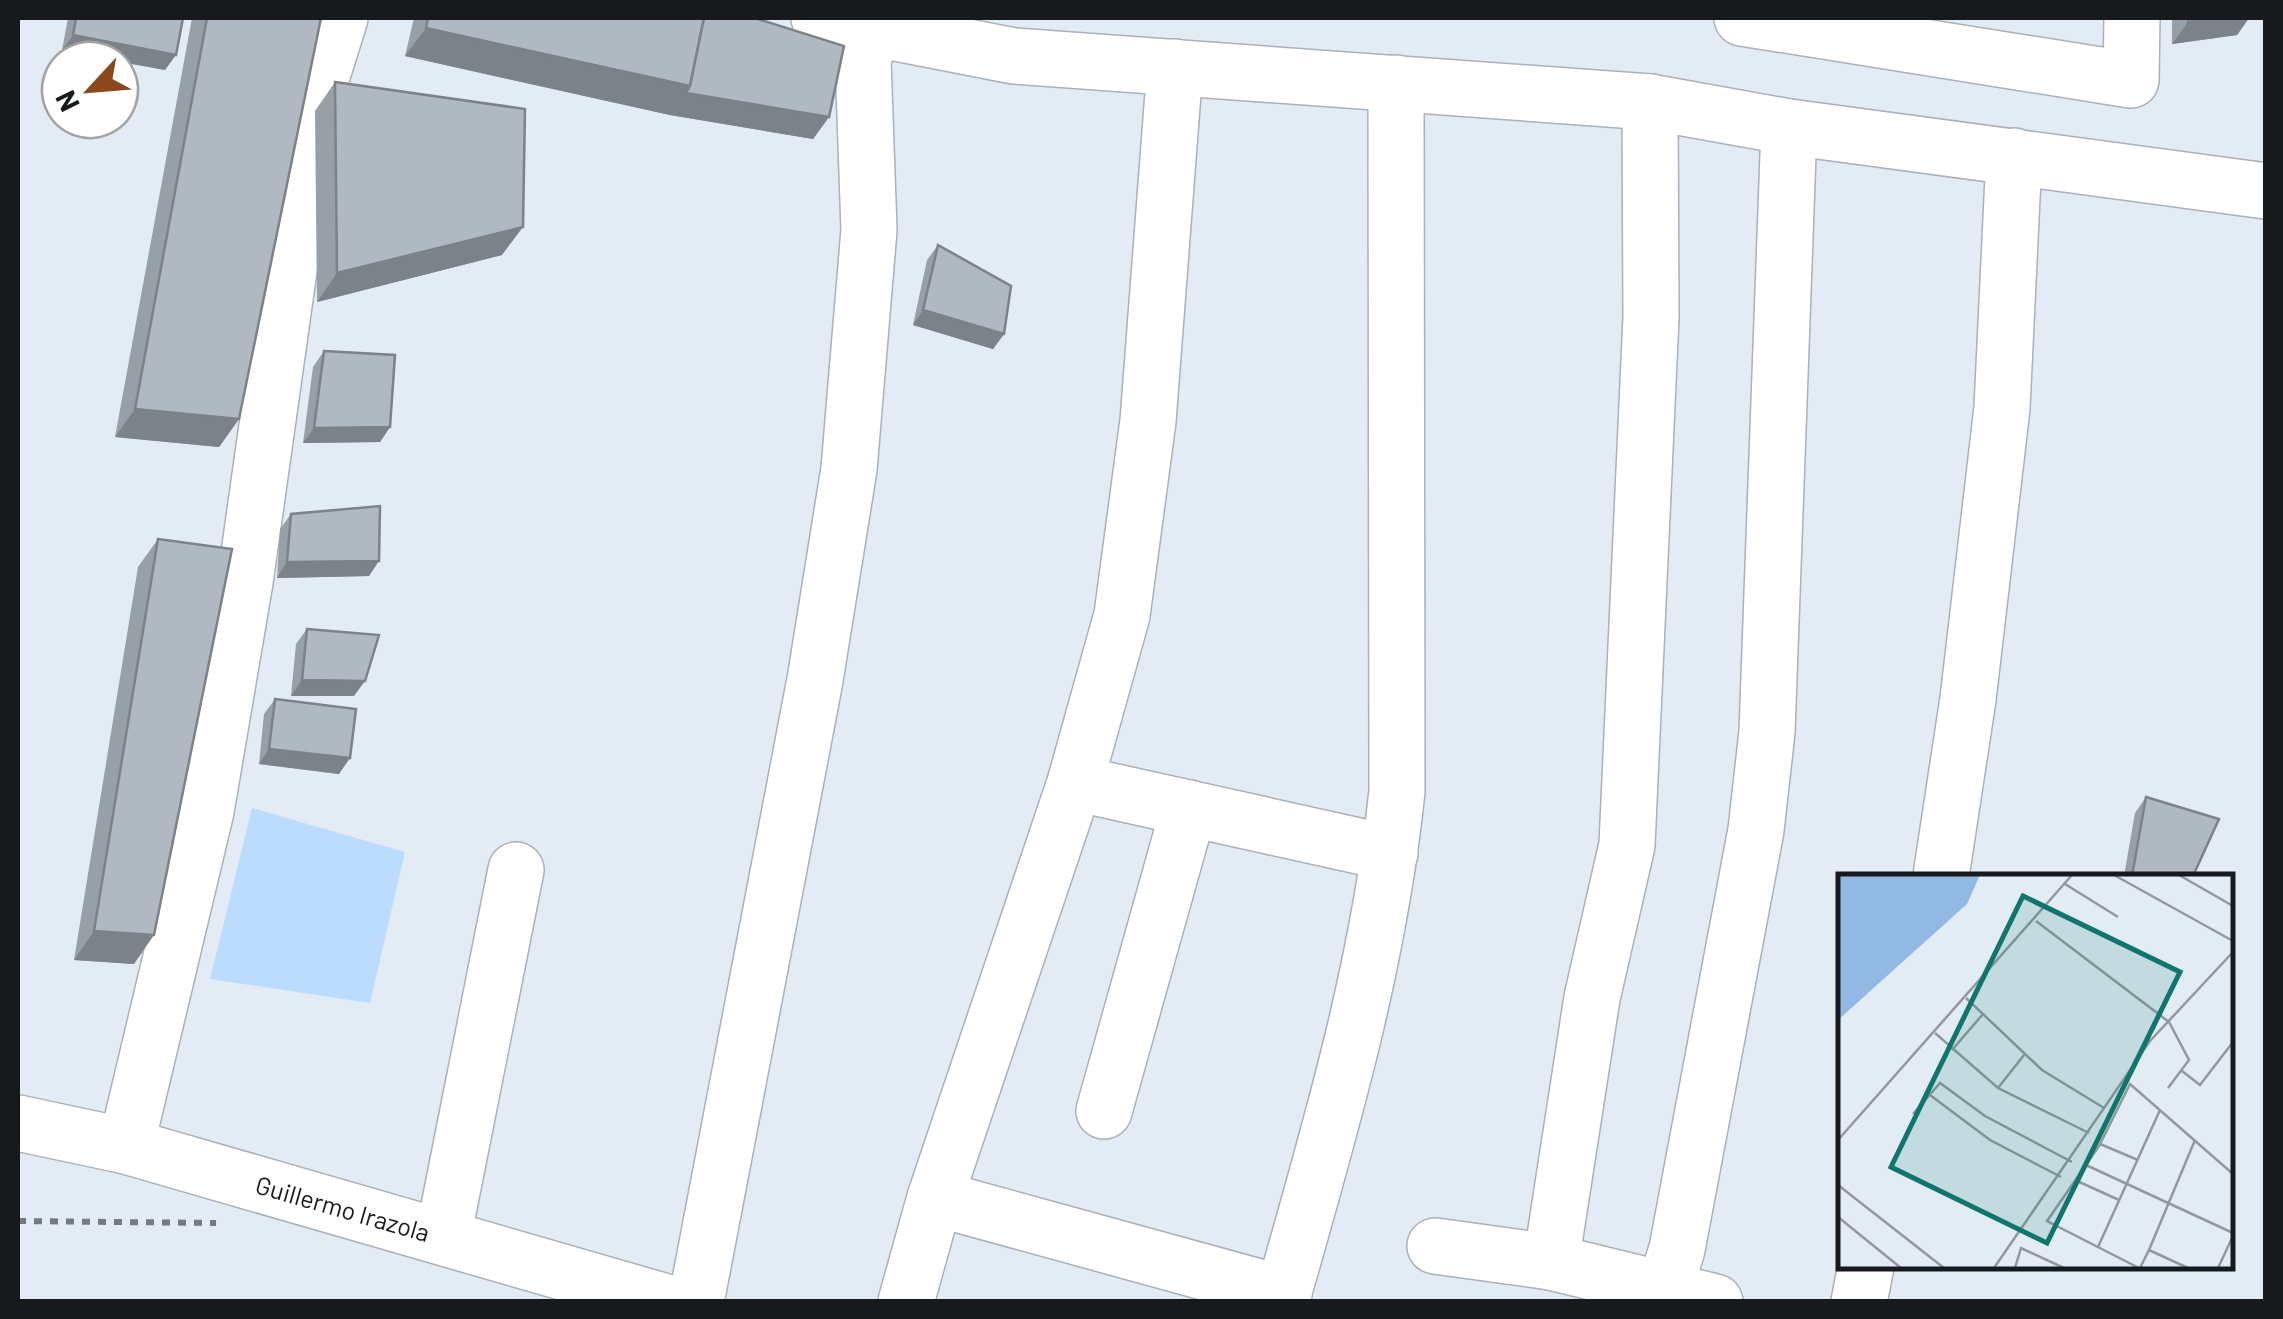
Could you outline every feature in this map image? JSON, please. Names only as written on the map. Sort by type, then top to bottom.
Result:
[{"type":"street","points":[[126,1146],[206,810],[244,582],[312,107],[340,18]]},
{"type":"street","points":[[818,18],[1014,56],[1650,102],[1789,127],[2266,191]]},
{"type":"street","points":[[1753,18],[2132,80],[2132,18]]},
{"type":"street","points":[[696,1302],[815,680],[848,468],[869,230],[863,60],[873,28]]},
{"type":"street","points":[[906,1302],[935,1198],[1075,783],[1124,596],[1148,421],[1175,67]]},
{"type":"street","points":[[935,1198],[1282,1298],[1322,1168],[1364,995],[1397,791],[1396,83]]},
{"type":"street","points":[[1551,1262],[1592,998],[1627,845],[1651,317],[1650,102]]},
{"type":"street","points":[[1434,1246],[1551,1262],[1690,1296],[1694,1164],[1752,850],[1767,732],[1789,127]]},
{"type":"street","points":[[1941,874],[1968,699],[2002,408],[2014,156]]},
{"type":"street","points":[[1075,783],[1390,852]]},
{"type":"street","points":[[1104,1111],[1189,808]]},
{"type":"street","points":[[442,1237],[516,870]]},
{"type":"street","name":"Guillermo Irazola","points":[[18,1123],[126,1146],[666,1302]]},
{"type":"street","points":[[1859,1302],[1865,1269]]},
{"type":"path","points":[[18,1220],[222,1223]]},
{"type":"shaded area","points":[[252,808],[405,852],[370,1003],[210,979]]},
{"type":"building","points":[[76,18],[183,18],[176,55],[140,48],[140,40],[99,40],[73,35]]},
{"type":"building","points":[[207,18],[321,18],[239,419],[135,409]]},
{"type":"building","points":[[428,18],[704,18],[690,86],[426,28]]},
{"type":"building","points":[[704,18],[755,18],[844,46],[829,117],[686,93]]},
{"type":"building","points":[[335,82],[525,109],[523,227],[337,273]]},
{"type":"building","points":[[938,245],[1011,286],[1004,334],[923,310]]},
{"type":"building","points":[[324,351],[395,355],[390,427],[314,428]]},
{"type":"building","points":[[380,506],[379,561],[287,562],[291,514]]},
{"type":"building","points":[[158,539],[232,549],[154,935],[94,931]]},
{"type":"building","points":[[307,629],[379,635],[365,681],[302,680]]},
{"type":"building","points":[[275,699],[356,709],[350,758],[269,749]]},
{"type":"building","points":[[2146,797],[2219,819],[2194,874],[2132,874]]}]
